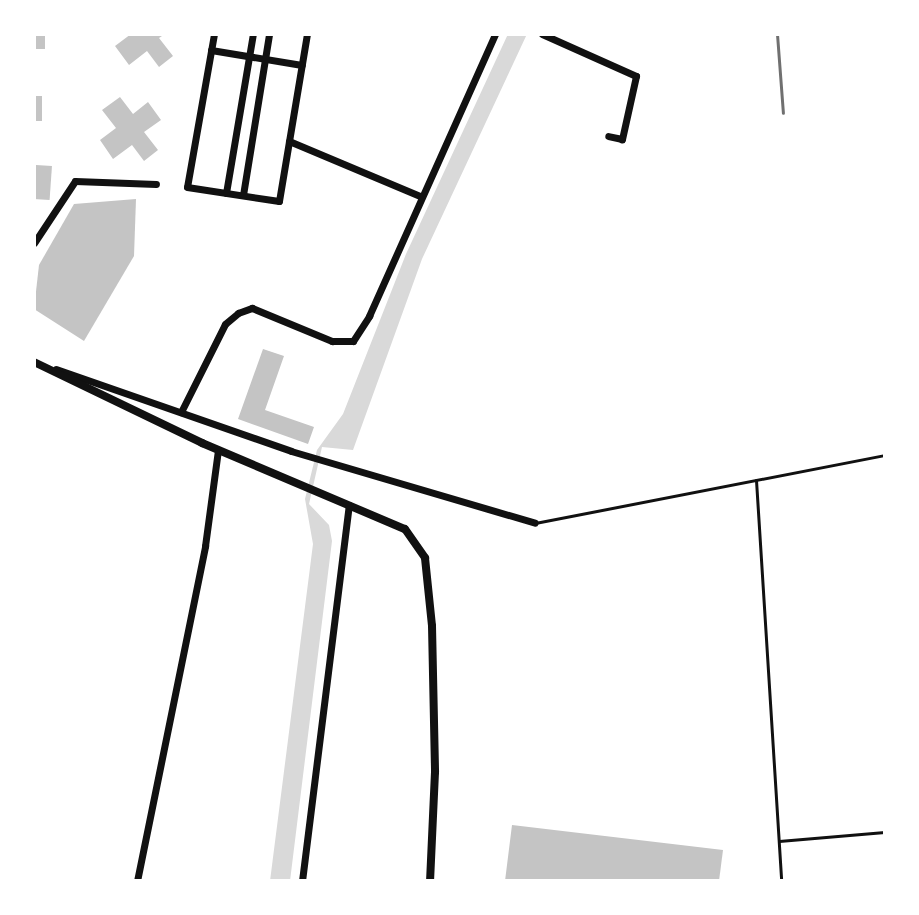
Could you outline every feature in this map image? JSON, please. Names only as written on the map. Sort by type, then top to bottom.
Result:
[{"type":"street","points":[[214,34],[187,187],[279,201],[307,34]]},
{"type":"street","points":[[226,193],[253,34]]},
{"type":"street","points":[[243,195],[269,34]]},
{"type":"street","points":[[181,412],[225,324],[238,313],[252,308],[332,341],[353,341],[369,316],[495,34]]},
{"type":"street","points":[[542,34],[636,76],[622,139],[608,136]]},
{"type":"street","points":[[211,50],[302,65]]},
{"type":"street","points":[[289,141],[420,196]]},
{"type":"street","points":[[34,243],[75,181],[156,184]]},
{"type":"street","points":[[34,362],[291,451],[535,523]]},
{"type":"street","points":[[56,369],[218,450],[405,529],[425,558],[435,772],[430,881]]},
{"type":"street","points":[[137,881],[205,546],[218,450]]},
{"type":"street","points":[[302,881],[349,505]]},
{"type":"lane","points":[[535,523],[885,455]]},
{"type":"lane","points":[[756,480],[781,881]]},
{"type":"lane","points":[[779,841],[885,832]]},
{"type":"shaded area","points":[[508,34],[527,34],[422,259],[353,450],[322,447],[309,504],[329,525],[332,541],[290,881],[270,881],[313,544],[305,499],[317,450],[343,414],[406,254]]},
{"type":"building","points":[[34,34],[45,34],[45,49],[34,49]]},
{"type":"building","points":[[131,34],[165,34],[159,38],[173,56],[159,67],[147,51],[129,65],[115,46]]},
{"type":"building","points":[[34,96],[42,96],[42,121],[34,121]]},
{"type":"building","points":[[120,97],[133,114],[148,102],[161,120],[144,132],[158,150],[144,161],[132,145],[113,159],[100,140],[116,128],[102,110]]},
{"type":"building","points":[[36,165],[52,166],[50,200],[34,199]]},
{"type":"building","points":[[136,199],[134,256],[84,341],[34,309],[39,265],[74,204]]},
{"type":"building","points":[[263,349],[284,356],[265,410],[314,427],[308,444],[238,419]]},
{"type":"building","points":[[512,825],[723,850],[719,881],[505,881]]},
{"type":"railway","points":[[777,34],[783,113]]}]
